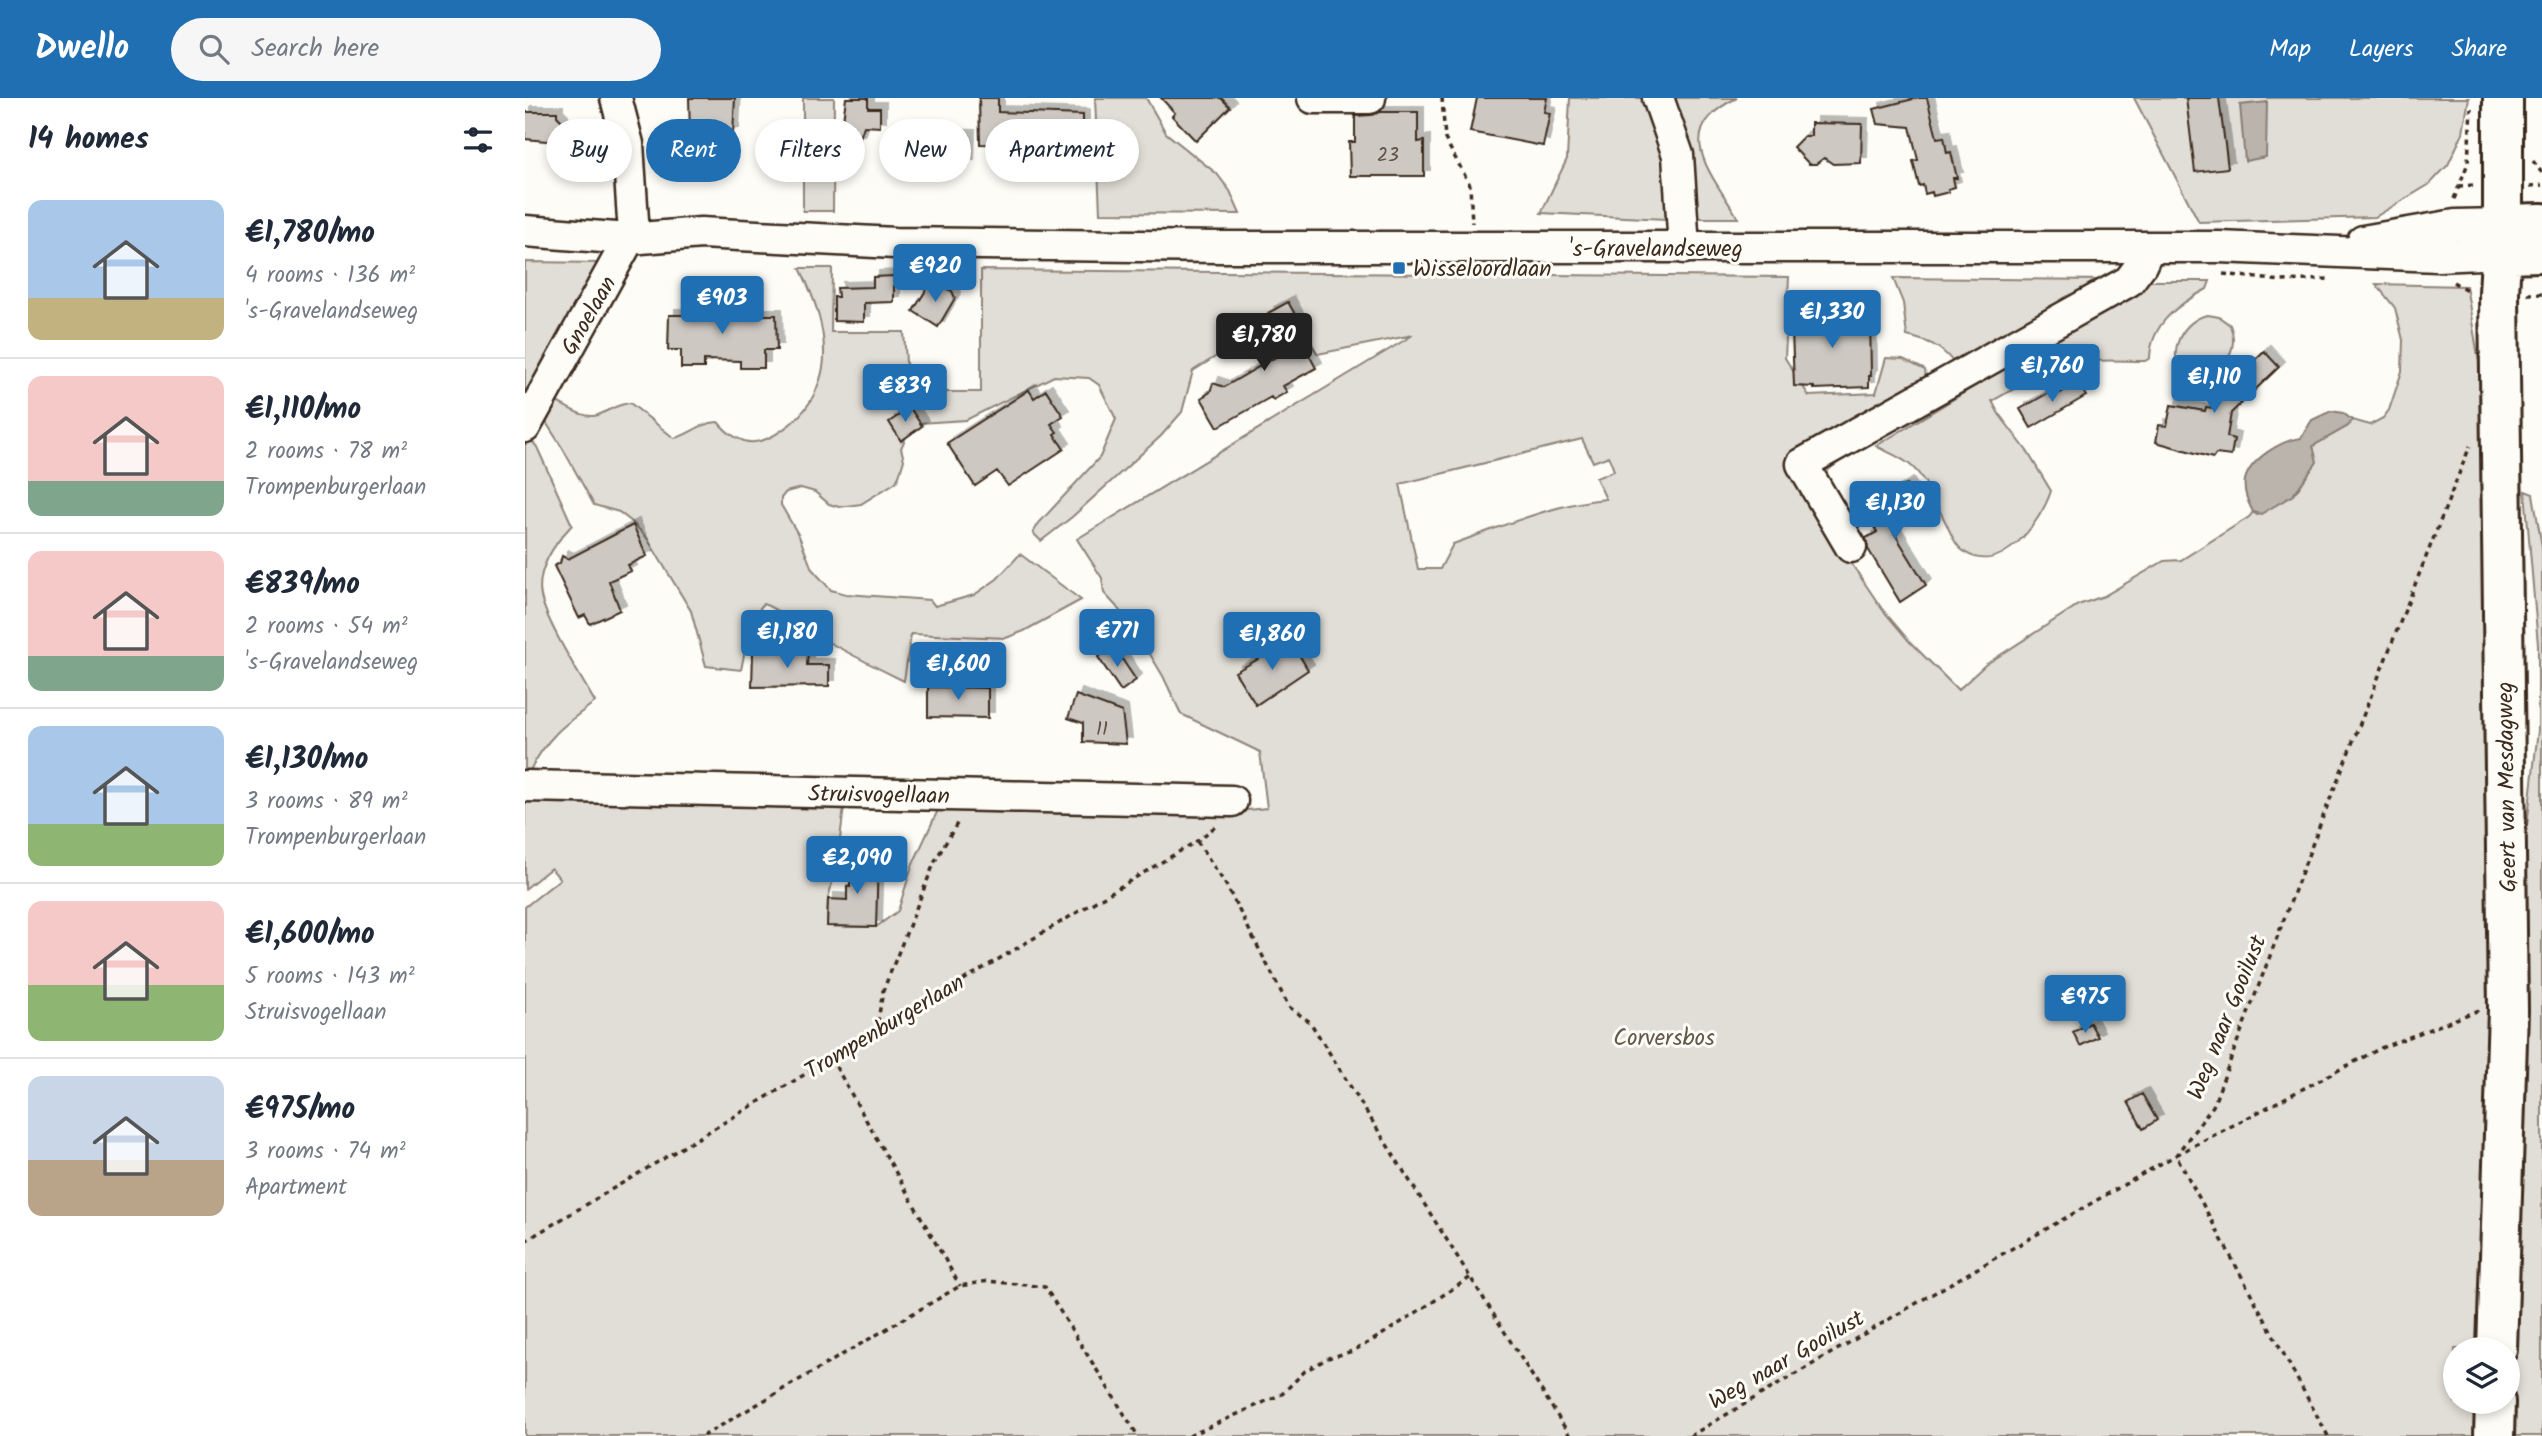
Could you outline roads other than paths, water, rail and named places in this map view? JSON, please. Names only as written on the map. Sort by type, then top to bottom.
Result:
[{"type":"main road","name":"Geert van Mesdagweg","points":[[2497,1337],[2508,1010],[2499,293],[2503,239],[2503,98]]},
{"type":"main road","name":"'s-Gravelandseweg","points":[[2503,239],[2542,223]]},
{"type":"main road","name":"'s-Gravelandseweg","points":[[2503,239],[2542,252]]},
{"type":"main road","points":[[2494,1436],[2495,1414]]},
{"type":"street","points":[[616,98],[628,144],[631,230]]},
{"type":"street","points":[[1313,98],[1370,98]]},
{"type":"street","points":[[1658,98],[1678,155],[1684,248]]},
{"type":"street","name":"'s-Gravelandseweg","points":[[2318,250],[2455,225],[2503,239]]},
{"type":"street","name":"'s-Gravelandseweg","points":[[533,231],[631,230],[895,243],[1221,247],[2219,247],[2438,256],[2503,239]]},
{"type":"street","name":"Gnoelaan","points":[[525,427],[631,230]]},
{"type":"street","points":[[1851,547],[1802,464],[2129,281],[2149,248]]},
{"type":"street","name":"Struisvogellaan","points":[[525,786],[1232,801]]},
{"type":"place","name":"Wisseloordlaan","points":[[1399,268]]},
{"type":"park label","name":"Corversbos","points":[[1664,1037]]}]
